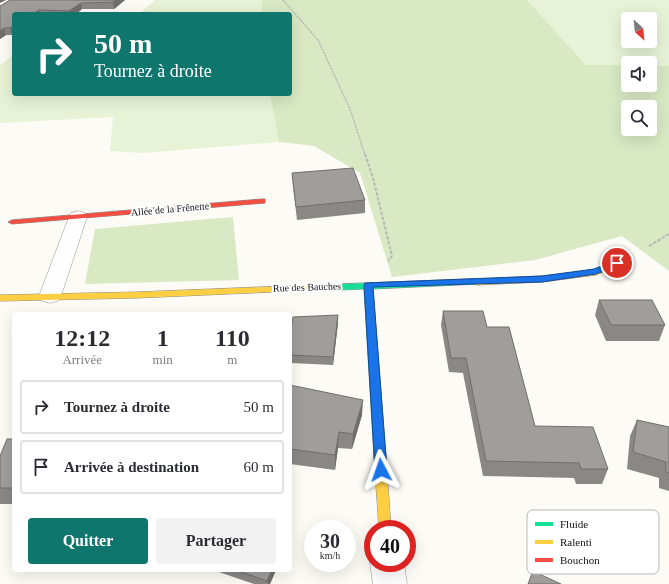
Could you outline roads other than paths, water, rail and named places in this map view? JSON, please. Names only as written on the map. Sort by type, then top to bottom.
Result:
[{"type":"street","name":"Allée de la Frênette","points":[[12,222],[262,200]]},
{"type":"street","points":[[50,296],[78,217]]},
{"type":"street","name":"Rue des Bauches","points":[[0,298],[137,295],[542,279],[596,272],[627,259]]},
{"type":"street","points":[[368,285],[383,520]]},
{"type":"street","points":[[388,572],[390,584]]}]
